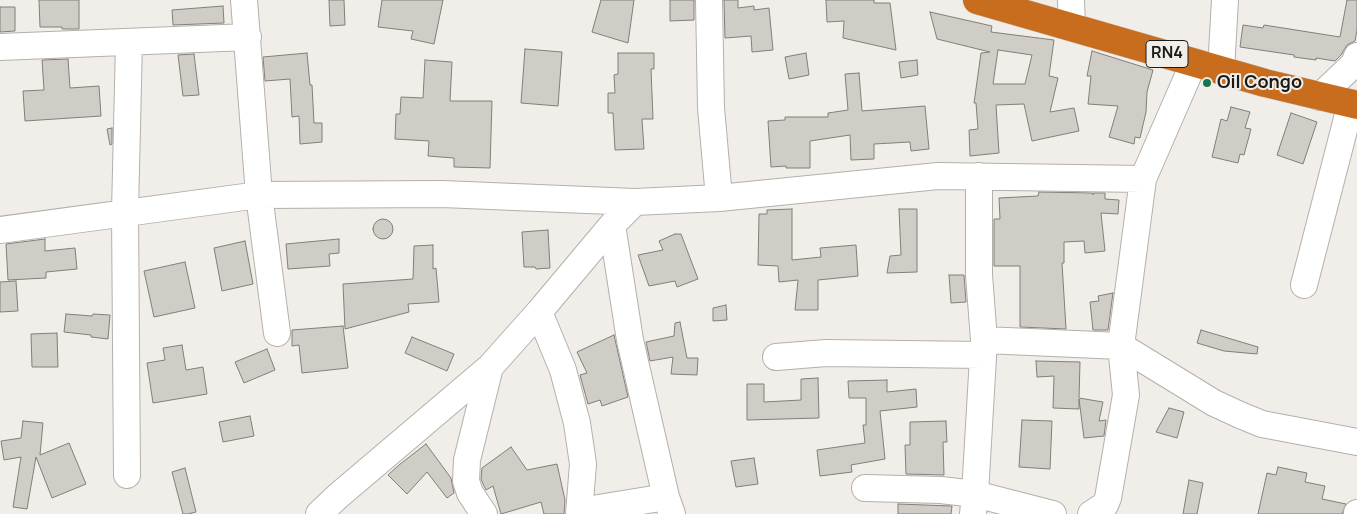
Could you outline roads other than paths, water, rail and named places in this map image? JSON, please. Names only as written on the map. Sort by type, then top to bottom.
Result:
[{"type":"highway","name":"RN4","points":[[977,0],[1071,13],[1194,62],[1319,97],[1354,104]]},
{"type":"street","points":[[244,0],[259,195],[277,333]]},
{"type":"street","points":[[709,0],[711,108],[719,198]]},
{"type":"street","points":[[1221,70],[1225,0]]},
{"type":"street","points":[[0,48],[248,37]]},
{"type":"street","points":[[127,475],[125,212],[129,42]]},
{"type":"street","points":[[1319,97],[1354,64],[1357,56]]},
{"type":"street","points":[[1091,514],[1105,505],[1108,498],[1126,396],[1121,346],[1143,179],[1194,62]]},
{"type":"street","points":[[1304,285],[1354,104]]},
{"type":"street","points":[[974,504],[984,348],[979,275],[979,176]]},
{"type":"street","points":[[0,230],[259,195],[442,194],[635,202],[719,198],[898,179],[979,176],[1143,179]]},
{"type":"street","points":[[319,514],[490,367],[540,312],[612,225],[635,202]]},
{"type":"street","points":[[540,312],[563,370],[577,423],[583,464],[579,513],[670,506],[630,340],[612,225]]},
{"type":"street","points":[[776,358],[826,354],[984,348],[1121,346],[1214,403],[1262,424],[1357,442]]},
{"type":"street","points":[[484,514],[470,493],[466,481],[467,460],[490,367]]},
{"type":"street","points":[[865,488],[941,490],[974,504],[1053,514]]},
{"type":"place","name":"Oil Congo","points":[[1207,83]]}]
